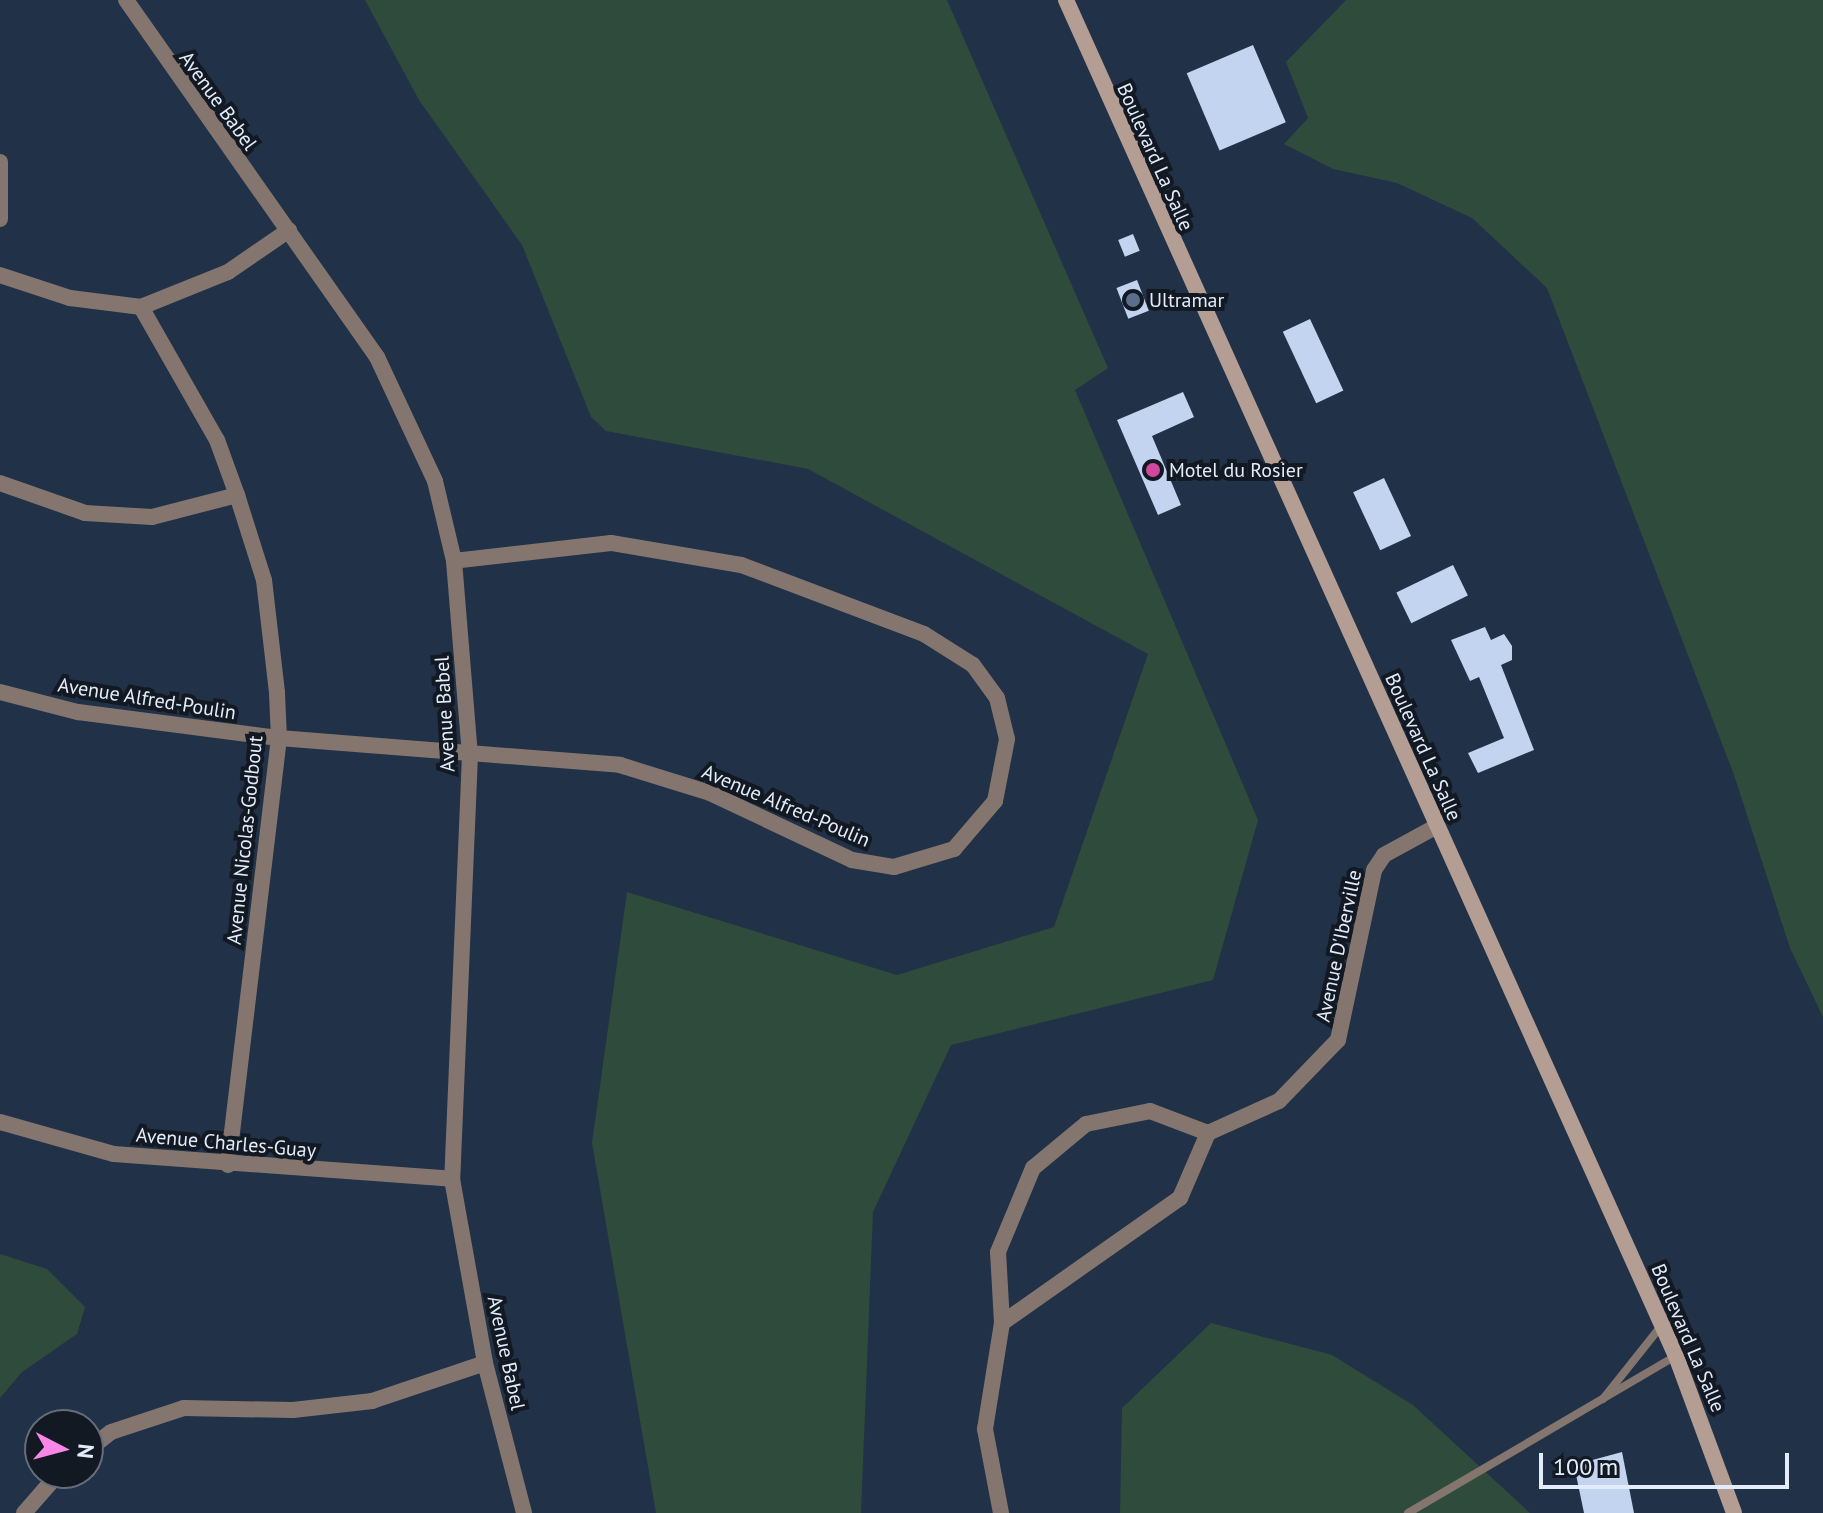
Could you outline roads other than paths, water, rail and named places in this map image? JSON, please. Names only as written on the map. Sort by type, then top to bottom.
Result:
[{"type":"street","name":"Avenue Babel","points":[[126,0],[189,99],[289,230],[377,357],[435,481],[454,561],[470,755],[452,1179],[485,1363],[524,1513]]},
{"type":"street","name":"Boulevard La Salle","points":[[1066,0],[1676,1356],[1734,1513]]},
{"type":"street","points":[[0,162],[0,219]]},
{"type":"street","points":[[0,275],[70,298],[141,307],[228,272],[289,230]]},
{"type":"street","name":"Avenue Nicolas-Godbout","points":[[141,307],[217,440],[264,580],[279,738],[228,1165]]},
{"type":"street","points":[[0,483],[85,513],[152,517],[237,495]]},
{"type":"street","name":"Avenue Alfred-Poulin","points":[[0,692],[78,712],[279,738],[620,765],[710,793],[852,860],[894,867],[954,849],[995,801],[1007,739],[997,698],[973,665],[924,634],[741,565],[611,543],[454,561]]},
{"type":"street","name":"Avenue D'Iberville","points":[[1208,1133],[1279,1101],[1338,1040],[1374,870],[1384,855],[1437,826]]},
{"type":"street","points":[[1001,1513],[985,1429],[1002,1323],[998,1252],[1033,1168],[1086,1124],[1150,1111],[1208,1133],[1180,1198],[1002,1323]]},
{"type":"street","name":"Avenue Charles-Guay","points":[[0,1122],[114,1154],[228,1165],[452,1179]]},
{"type":"street","points":[[104,1437],[111,1432],[184,1408],[293,1410],[372,1401],[485,1363]]},
{"type":"street","points":[[24,1513],[45,1489]]},
{"type":"lane","points":[[1602,1400],[1662,1325]]},
{"type":"lane","points":[[1408,1513],[1676,1356]]},
{"type":"place","name":"Ultramar","points":[[1133,300]]},
{"type":"place","name":"Motel du Rosier","points":[[1153,470]]}]
